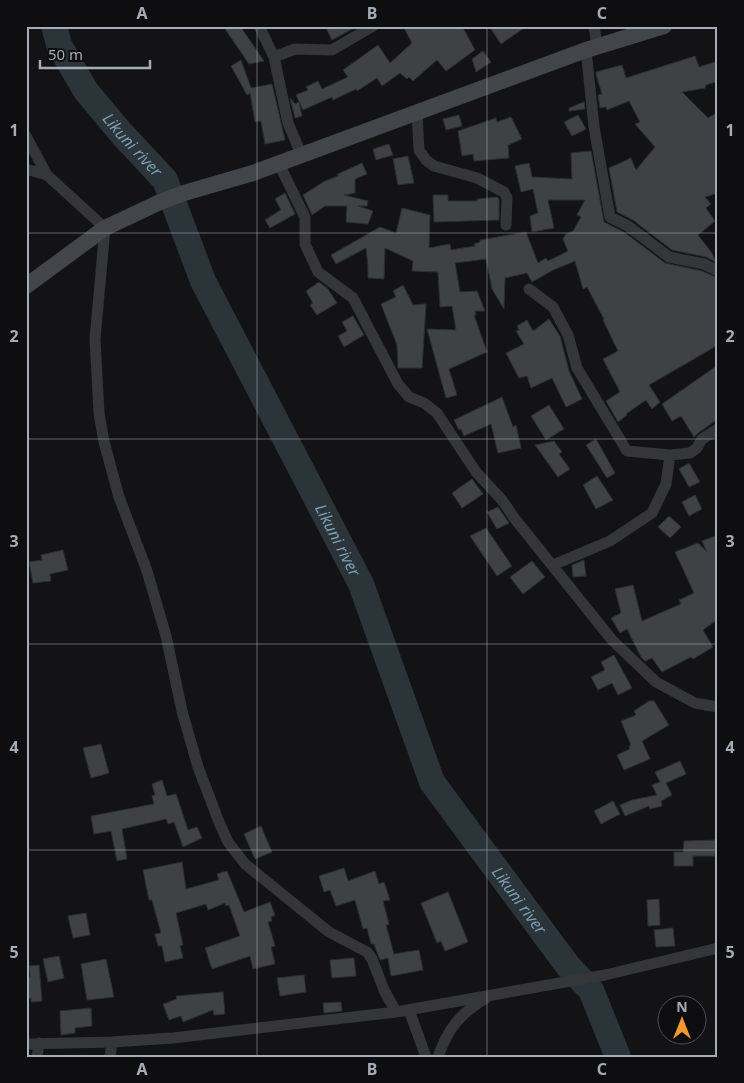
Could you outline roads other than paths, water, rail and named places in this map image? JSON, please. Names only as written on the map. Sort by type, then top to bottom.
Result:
[{"type":"street","points":[[259,26],[274,57],[288,123],[302,156]]},
{"type":"street","points":[[274,57],[295,48],[332,50],[373,26]]},
{"type":"street","points":[[594,26],[592,48],[594,127],[610,217],[628,226],[669,257],[704,264],[718,271]]},
{"type":"street","points":[[29,281],[105,228],[160,202],[302,156],[633,31],[664,26]]},
{"type":"street","points":[[416,113],[419,150],[426,160],[434,166],[477,178],[504,192],[506,198],[506,225]]},
{"type":"street","points":[[26,136],[47,175],[105,228]]},
{"type":"street","points":[[279,164],[305,217],[305,244],[318,272],[353,298],[398,384],[409,396],[424,403],[437,413],[476,472],[502,500],[515,519],[612,640],[656,682],[695,703],[718,707]]},
{"type":"street","points":[[26,169],[47,175]]},
{"type":"street","points":[[105,228],[95,339],[99,413],[104,442],[119,497],[147,571],[166,636],[182,711],[205,785],[228,842],[245,864],[329,932],[367,952],[396,1012]]},
{"type":"street","points":[[529,289],[552,307],[568,334],[578,368],[627,451],[670,455],[690,453],[697,448],[702,439],[718,428]]},
{"type":"street","points":[[553,565],[610,542],[652,512],[666,484],[670,455]]},
{"type":"street","points":[[26,1044],[112,1042],[173,1038],[396,1012],[591,977],[718,948]]},
{"type":"street","points":[[438,1057],[444,1040],[452,1026],[474,1005],[494,994]]},
{"type":"street","points":[[409,1010],[426,1057]]},
{"type":"street","points":[[110,1057],[112,1042]]},
{"type":"street","points":[[37,1057],[39,1043]]},
{"type":"waterway","name":"Likuni river","points":[[54,26],[59,45],[86,91],[122,134],[165,180],[203,281],[361,584],[432,782],[568,966],[591,990],[618,1057]]}]
